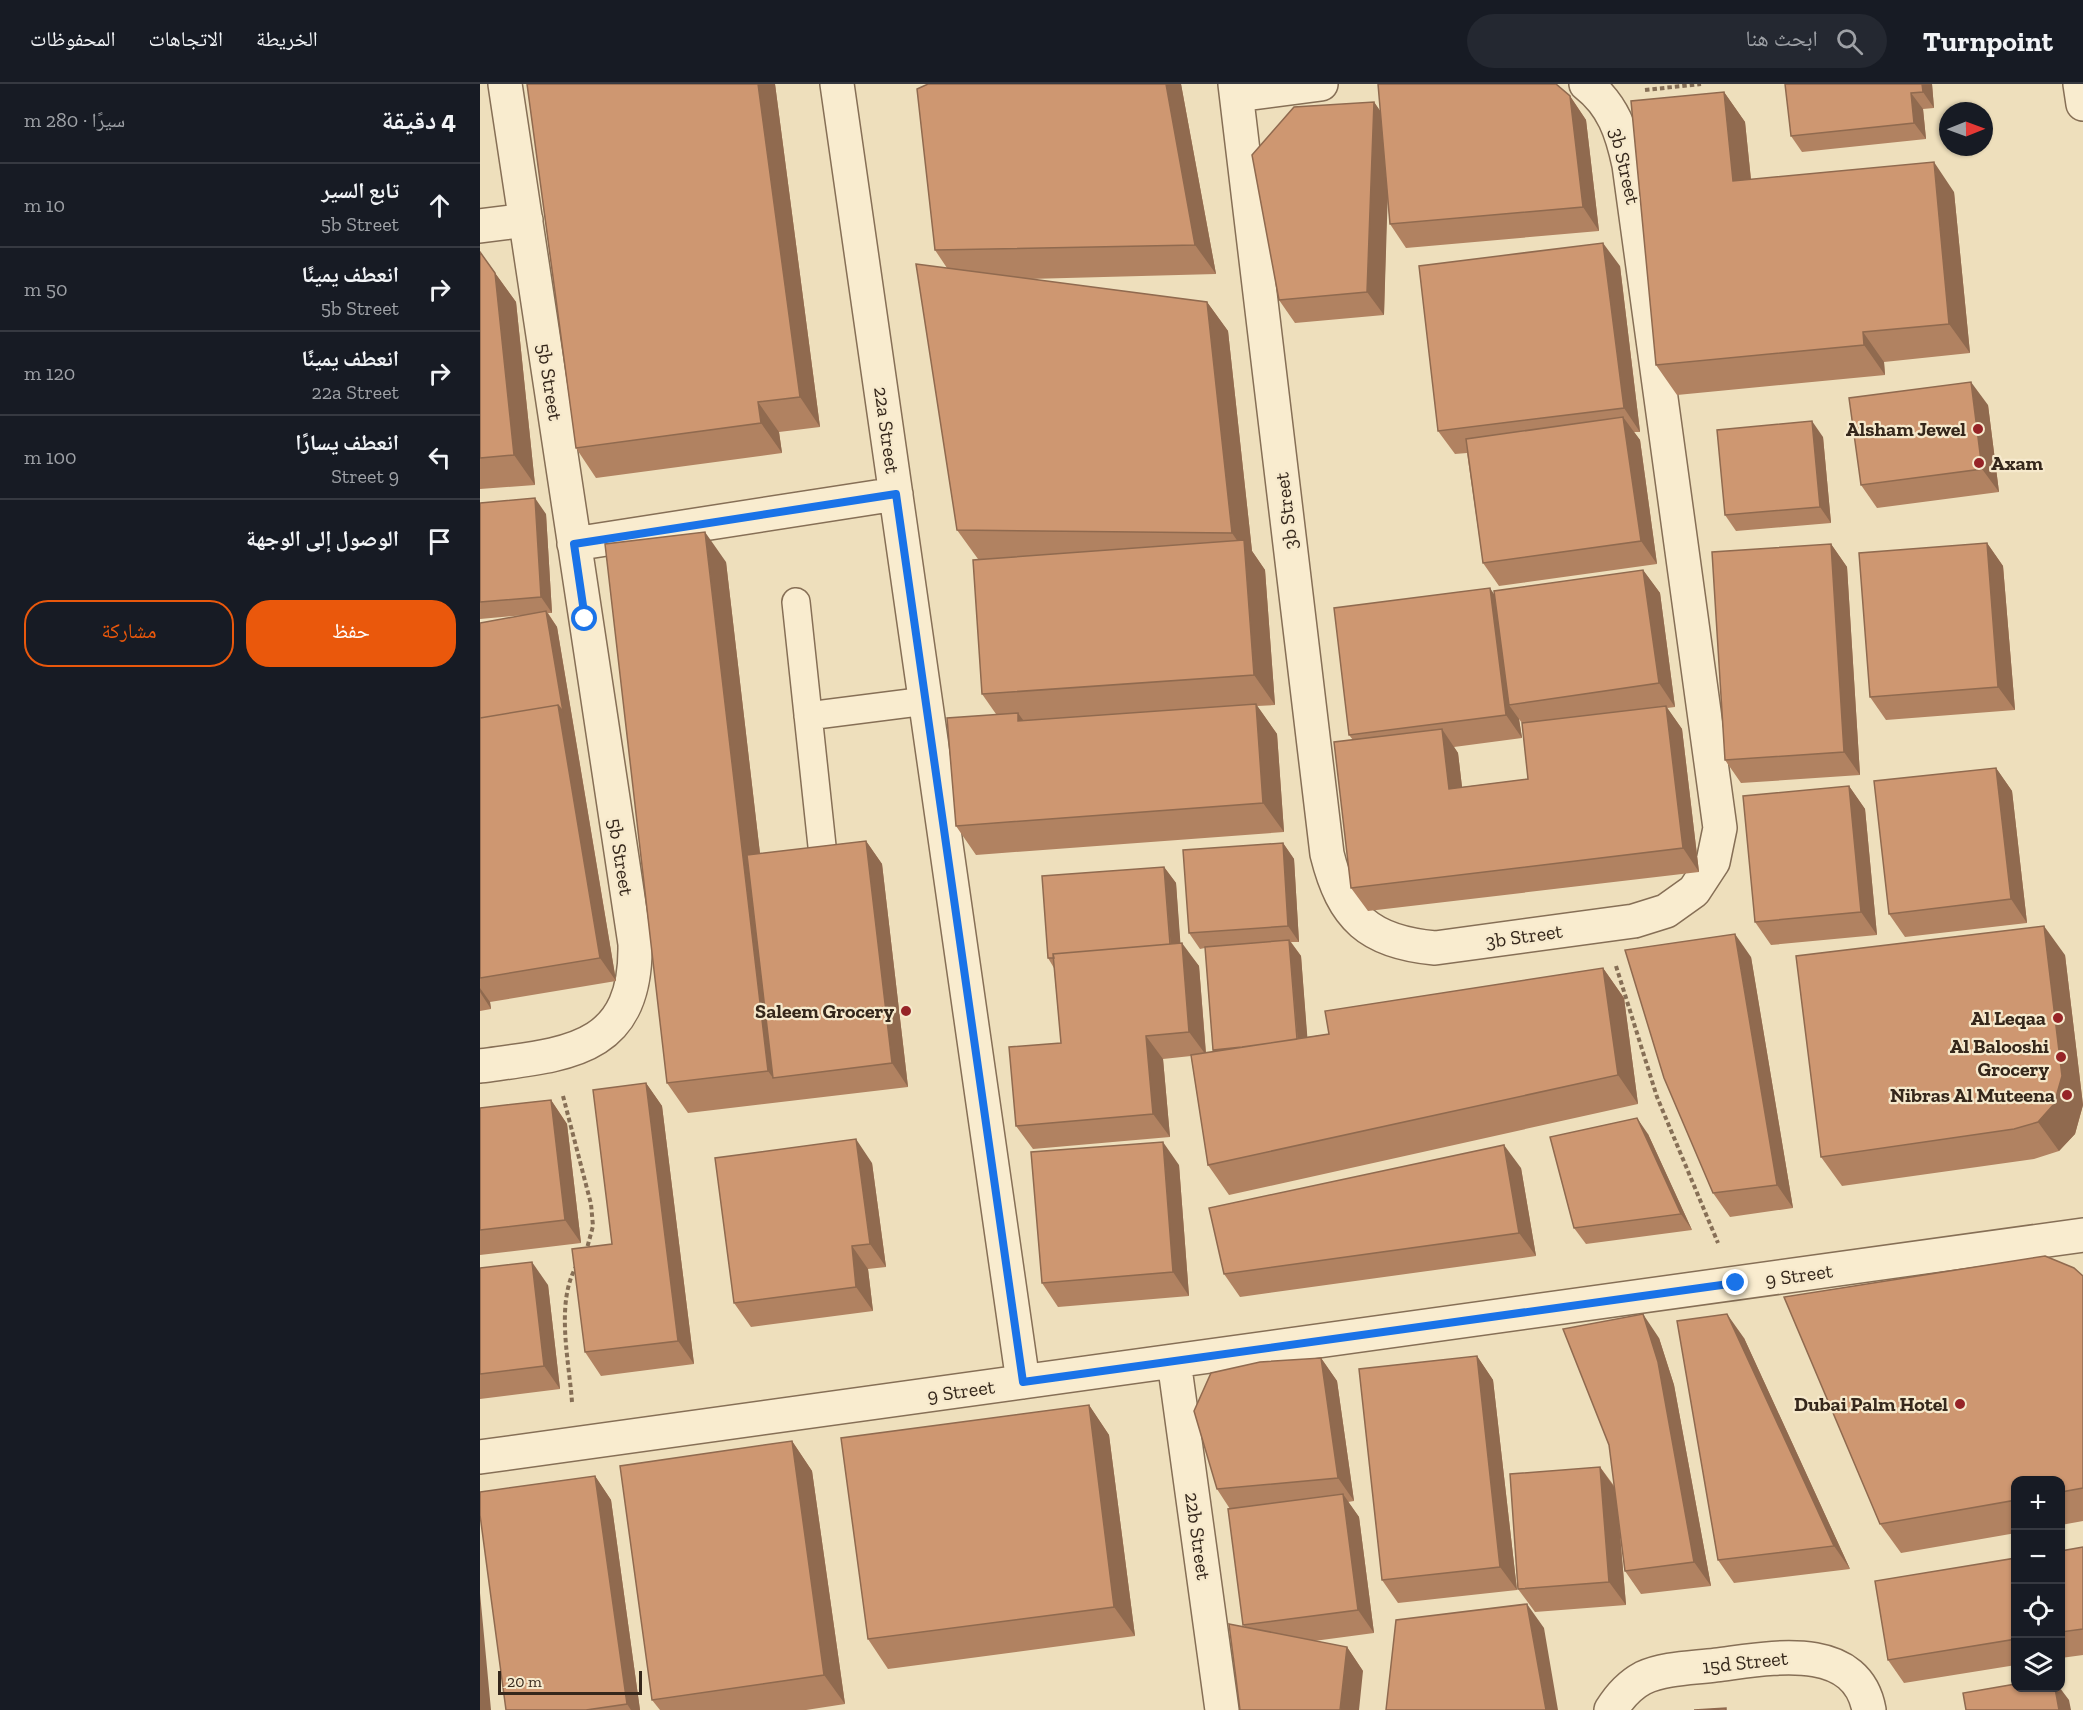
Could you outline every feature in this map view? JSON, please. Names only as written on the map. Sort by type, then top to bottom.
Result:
[{"type":"street","name":"5b Street","points":[[480,1066],[553,1056],[583,1047],[608,1029],[626,1004],[635,974],[635,944],[505,84]]},
{"type":"street","name":"22a Street","points":[[837,84],[1023,1382]]},
{"type":"street","name":"3b Street","points":[[1321,84],[1236,90],[1325,842],[1334,885],[1351,912],[1374,933],[1404,945],[1435,948],[1634,921],[1666,911],[1694,891],[1713,862],[1720,828],[1629,165],[1620,127],[1593,89]]},
{"type":"street","points":[[2080,84],[2083,104]]},
{"type":"street","points":[[480,226],[526,220]]},
{"type":"street","points":[[574,544],[896,494]]},
{"type":"street","name":"9 Street","points":[[480,1457],[2083,1235]]},
{"type":"street","name":"22b Street","points":[[1174,1361],[1222,1710]]},
{"type":"street","name":"15d Street","points":[[1611,1710],[1621,1695],[1644,1678],[1671,1670],[1781,1657],[1810,1657],[1837,1667],[1860,1685],[1869,1710]]},
{"type":"lane","points":[[796,602],[822,846]]},
{"type":"lane","points":[[808,716],[926,701]]},
{"type":"path","points":[[1593,89],[1701,84]]},
{"type":"path","points":[[1603,925],[1657,1097],[1736,1283]]},
{"type":"path","points":[[553,1056],[591,1204],[593,1226],[586,1253],[568,1280],[564,1302],[575,1444]]},
{"type":"building","points":[[527,84],[758,84],[800,397],[758,402],[761,423],[576,448]]},
{"type":"building","points":[[928,84],[1166,84],[1195,245],[935,250],[917,89]]},
{"type":"building","points":[[1378,84],[1556,84],[1570,96],[1583,207],[1390,224]]},
{"type":"building","points":[[1785,84],[1922,84],[1923,92],[1911,93],[1914,123],[1791,136]]},
{"type":"building","points":[[1724,92],[1733,181],[1934,162],[1949,324],[1863,332],[1864,345],[1656,365],[1631,101]]},
{"type":"building","points":[[1374,102],[1367,292],[1279,300],[1252,155],[1294,107]]},
{"type":"building","points":[[1603,243],[1624,408],[1438,431],[1419,266]]},
{"type":"building","points":[[480,252],[495,273],[514,455],[480,458]]},
{"type":"building","points":[[916,264],[1207,302],[1232,533],[957,530]]},
{"type":"building","points":[[1971,382],[1982,469],[1861,485],[1849,398]]},
{"type":"building","points":[[1623,417],[1641,541],[1483,563],[1466,439]]},
{"type":"building","points":[[1812,421],[1820,507],[1725,515],[1717,430]]},
{"type":"building","points":[[535,498],[541,597],[480,602],[480,503]]},
{"type":"building","points":[[705,532],[768,1071],[667,1083],[605,544]]},
{"type":"building","points":[[1244,540],[1254,675],[982,694],[973,560]]},
{"type":"building","points":[[1987,543],[1998,687],[1870,697],[1859,553]]},
{"type":"building","points":[[1831,544],[1844,752],[1725,760],[1712,552]]},
{"type":"building","points":[[1643,570],[1659,683],[1509,705],[1494,591]]},
{"type":"building","points":[[1490,588],[1506,715],[1349,735],[1334,608]]},
{"type":"building","points":[[546,611],[563,712],[558,705],[480,718],[480,623]]},
{"type":"building","points":[[1256,704],[1263,803],[956,826],[947,718],[1018,713],[1018,721]]},
{"type":"building","points":[[558,705],[600,958],[480,978],[480,718]]},
{"type":"building","points":[[1666,706],[1683,848],[1351,888],[1334,742],[1442,729],[1449,789],[1528,779],[1522,723]]},
{"type":"building","points":[[1996,768],[2011,899],[1889,914],[1874,781]]},
{"type":"building","points":[[1849,786],[1861,912],[1755,922],[1743,796]]},
{"type":"building","points":[[866,841],[892,1063],[773,1078],[747,855]]},
{"type":"building","points":[[1283,843],[1288,926],[1189,933],[1183,850]]},
{"type":"building","points":[[1164,867],[1170,944],[1053,954],[1054,958],[1048,958],[1042,876]]},
{"type":"building","points":[[2044,926],[2062,1076],[2054,1104],[2038,1122],[2014,1129],[1821,1157],[1796,956]]},
{"type":"building","points":[[1735,934],[1777,1185],[1713,1193],[1664,1078],[1625,950]]},
{"type":"building","points":[[1289,940],[1297,1039],[1213,1050],[1205,947]]},
{"type":"building","points":[[1182,943],[1189,1032],[1146,1036],[1153,1114],[1016,1126],[1009,1047],[1061,1043],[1053,954]]},
{"type":"building","points":[[1603,968],[1618,1075],[1208,1165],[1191,1055],[1329,1034],[1325,1011]]},
{"type":"building","points":[[646,1083],[678,1341],[585,1352],[572,1249],[612,1244],[593,1090]]},
{"type":"building","points":[[551,1100],[565,1220],[480,1230],[480,1108]]},
{"type":"building","points":[[1637,1118],[1681,1214],[1574,1228],[1550,1137]]},
{"type":"building","points":[[856,1139],[870,1244],[852,1246],[856,1287],[734,1303],[715,1158]]},
{"type":"building","points":[[1163,1142],[1173,1272],[1042,1283],[1031,1152]]},
{"type":"building","points":[[1504,1145],[1519,1233],[1224,1274],[1209,1208]]},
{"type":"building","name":"Dubai Palm Hotel","points":[[2045,1256],[2074,1268],[2083,1276],[2083,1488],[2065,1491],[2065,1476],[2011,1476],[2011,1501],[1880,1524],[1784,1297]]},
{"type":"building","points":[[532,1262],[544,1366],[480,1374],[480,1268]]},
{"type":"building","points":[[1643,1314],[1658,1362],[1694,1562],[1625,1571],[1609,1445],[1563,1329]]},
{"type":"building","points":[[1727,1314],[1834,1546],[1718,1560],[1677,1321]]},
{"type":"building","points":[[1477,1356],[1500,1567],[1382,1580],[1359,1369]]},
{"type":"building","points":[[1321,1358],[1338,1478],[1217,1489],[1194,1411],[1211,1373],[1260,1362]]},
{"type":"building","points":[[1089,1405],[1114,1607],[868,1639],[841,1438]]},
{"type":"building","points":[[792,1441],[824,1675],[652,1700],[620,1466]]},
{"type":"building","points":[[1600,1467],[1609,1582],[1518,1589],[1510,1474]]},
{"type":"building","points":[[595,1476],[627,1704],[586,1710],[506,1710],[480,1515],[480,1492]]},
{"type":"building","points":[[1343,1494],[1358,1610],[1243,1625],[1228,1509]]},
{"type":"building","points":[[2083,1547],[2083,1629],[2065,1631],[2065,1584],[2065,1550]]},
{"type":"building","points":[[2011,1559],[2011,1640],[1888,1660],[1875,1581]]},
{"type":"building","points":[[1527,1604],[1546,1710],[1386,1710],[1396,1620]]},
{"type":"building","points":[[1229,1624],[1347,1647],[1340,1710],[1240,1710]]},
{"type":"building","points":[[2011,1685],[2011,1692],[2056,1692],[2059,1710],[1966,1710],[1963,1693]]},
{"type":"building","points":[[1726,1708],[1726,1710],[1694,1710]]},
{"type":"place","name":"Alsham Jewel","points":[[1978,429]]},
{"type":"place","name":"Axam","points":[[1979,463]]},
{"type":"place","name":"Saleem Grocery","points":[[906,1011]]},
{"type":"place","name":"Al Leqaa","points":[[2058,1018]]},
{"type":"place","name":"Al Balooshi Grocery","points":[[2061,1057]]},
{"type":"place","name":"Nibras Al Muteena","points":[[2067,1095]]},
{"type":"place","name":"Dubai Palm Hotel","points":[[1960,1404]]},
{"type":"route","points":[[585,619],[574,544],[896,494],[1023,1382],[1736,1283]]}]
